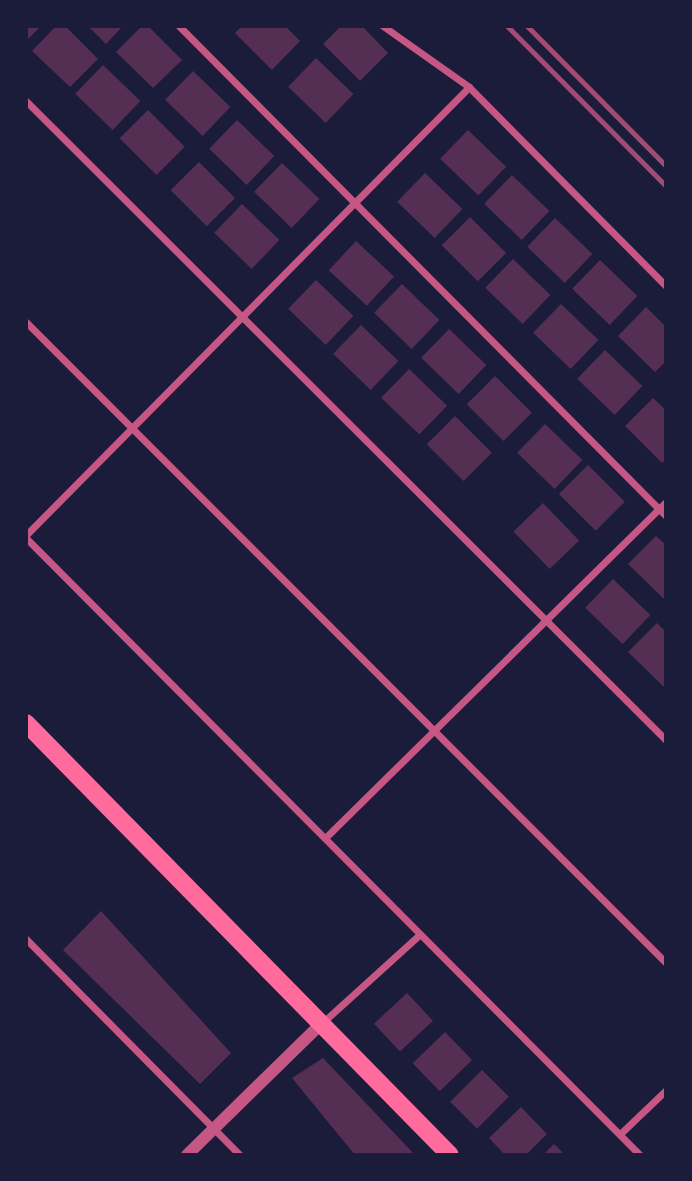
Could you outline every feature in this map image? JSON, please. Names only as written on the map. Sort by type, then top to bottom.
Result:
[{"type":"main road","points":[[26,723],[450,1155]]},
{"type":"street","points":[[179,26],[666,516]]},
{"type":"street","points":[[383,26],[470,88],[666,286]]},
{"type":"street","points":[[470,88],[26,536],[640,1155]]},
{"type":"street","points":[[26,101],[666,740]]},
{"type":"street","points":[[26,322],[666,963]]},
{"type":"street","points":[[325,838],[666,502]]},
{"type":"street","points":[[187,1155],[321,1024],[420,934]]},
{"type":"street","points":[[26,939],[240,1155]]},
{"type":"street","points":[[620,1134],[666,1090]]},
{"type":"building","points":[[26,26],[41,26],[26,41]]},
{"type":"building","points":[[56,26],[65,26],[98,59],[70,87],[32,51]]},
{"type":"building","points":[[88,26],[123,26],[106,44]]},
{"type":"building","points":[[142,26],[148,26],[182,60],[153,88],[116,52]]},
{"type":"building","points":[[242,26],[285,26],[300,41],[272,70],[235,33]]},
{"type":"building","points":[[341,26],[362,26],[388,53],[360,81],[323,44]]},
{"type":"building","points":[[316,58],[353,94],[326,123],[288,87]]},
{"type":"building","points":[[103,65],[140,101],[113,130],[75,94]]},
{"type":"building","points":[[193,71],[230,107],[203,136],[165,100]]},
{"type":"building","points":[[148,110],[185,147],[156,175],[120,138]]},
{"type":"building","points":[[237,120],[274,156],[247,185],[209,149]]},
{"type":"building","points":[[468,130],[506,167],[478,196],[440,159]]},
{"type":"building","points":[[199,162],[235,198],[207,226],[171,190]]},
{"type":"building","points":[[282,163],[319,199],[292,228],[254,192]]},
{"type":"building","points":[[425,173],[462,209],[435,238],[397,202]]},
{"type":"building","points":[[512,175],[549,211],[522,240],[484,204]]},
{"type":"building","points":[[242,204],[279,240],[252,269],[214,233]]},
{"type":"building","points":[[470,217],[506,253],[478,281],[442,245]]},
{"type":"building","points":[[555,218],[592,254],[565,283],[527,247]]},
{"type":"building","points":[[356,241],[394,276],[367,306],[329,270]]},
{"type":"building","points":[[513,259],[550,295],[523,324],[485,288]]},
{"type":"building","points":[[600,260],[637,296],[610,325],[572,289]]},
{"type":"building","points":[[316,280],[353,316],[326,345],[288,309]]},
{"type":"building","points":[[402,284],[439,320],[412,349],[374,313]]},
{"type":"building","points":[[561,304],[598,340],[571,369],[533,333]]},
{"type":"building","points":[[646,307],[666,327],[666,361],[655,372],[618,336]]},
{"type":"building","points":[[361,325],[398,361],[371,390],[333,354]]},
{"type":"building","points":[[449,329],[486,365],[459,394],[421,358]]},
{"type":"building","points":[[605,350],[642,386],[615,415],[577,379]]},
{"type":"building","points":[[409,369],[447,406],[419,435],[381,398]]},
{"type":"building","points":[[495,376],[532,413],[503,441],[467,404]]},
{"type":"building","points":[[653,398],[666,410],[666,459],[662,463],[625,426]]},
{"type":"building","points":[[455,416],[492,453],[463,481],[427,444]]},
{"type":"building","points":[[545,424],[582,460],[555,489],[517,453]]},
{"type":"building","points":[[588,465],[625,502],[596,531],[559,494]]},
{"type":"building","points":[[543,503],[579,540],[550,569],[514,531]]},
{"type":"building","points":[[656,536],[666,545],[666,601],[628,564]]},
{"type":"building","points":[[613,579],[650,615],[623,644],[585,608]]},
{"type":"building","points":[[657,623],[666,632],[666,689],[628,652]]},
{"type":"building","points":[[101,911],[231,1053],[200,1084],[63,950]]},
{"type":"building","points":[[407,993],[433,1021],[400,1051],[374,1024]]},
{"type":"building","points":[[445,1032],[472,1060],[440,1091],[413,1063]]},
{"type":"building","points":[[323,1058],[415,1155],[355,1155],[292,1078]]},
{"type":"building","points":[[482,1070],[509,1097],[477,1129],[450,1102]]},
{"type":"building","points":[[521,1107],[547,1134],[526,1155],[505,1155],[489,1138]]},
{"type":"building","points":[[554,1144],[565,1155],[543,1155]]},
{"type":"railway","points":[[507,26],[666,186]]},
{"type":"railway","points":[[527,26],[666,166]]}]
